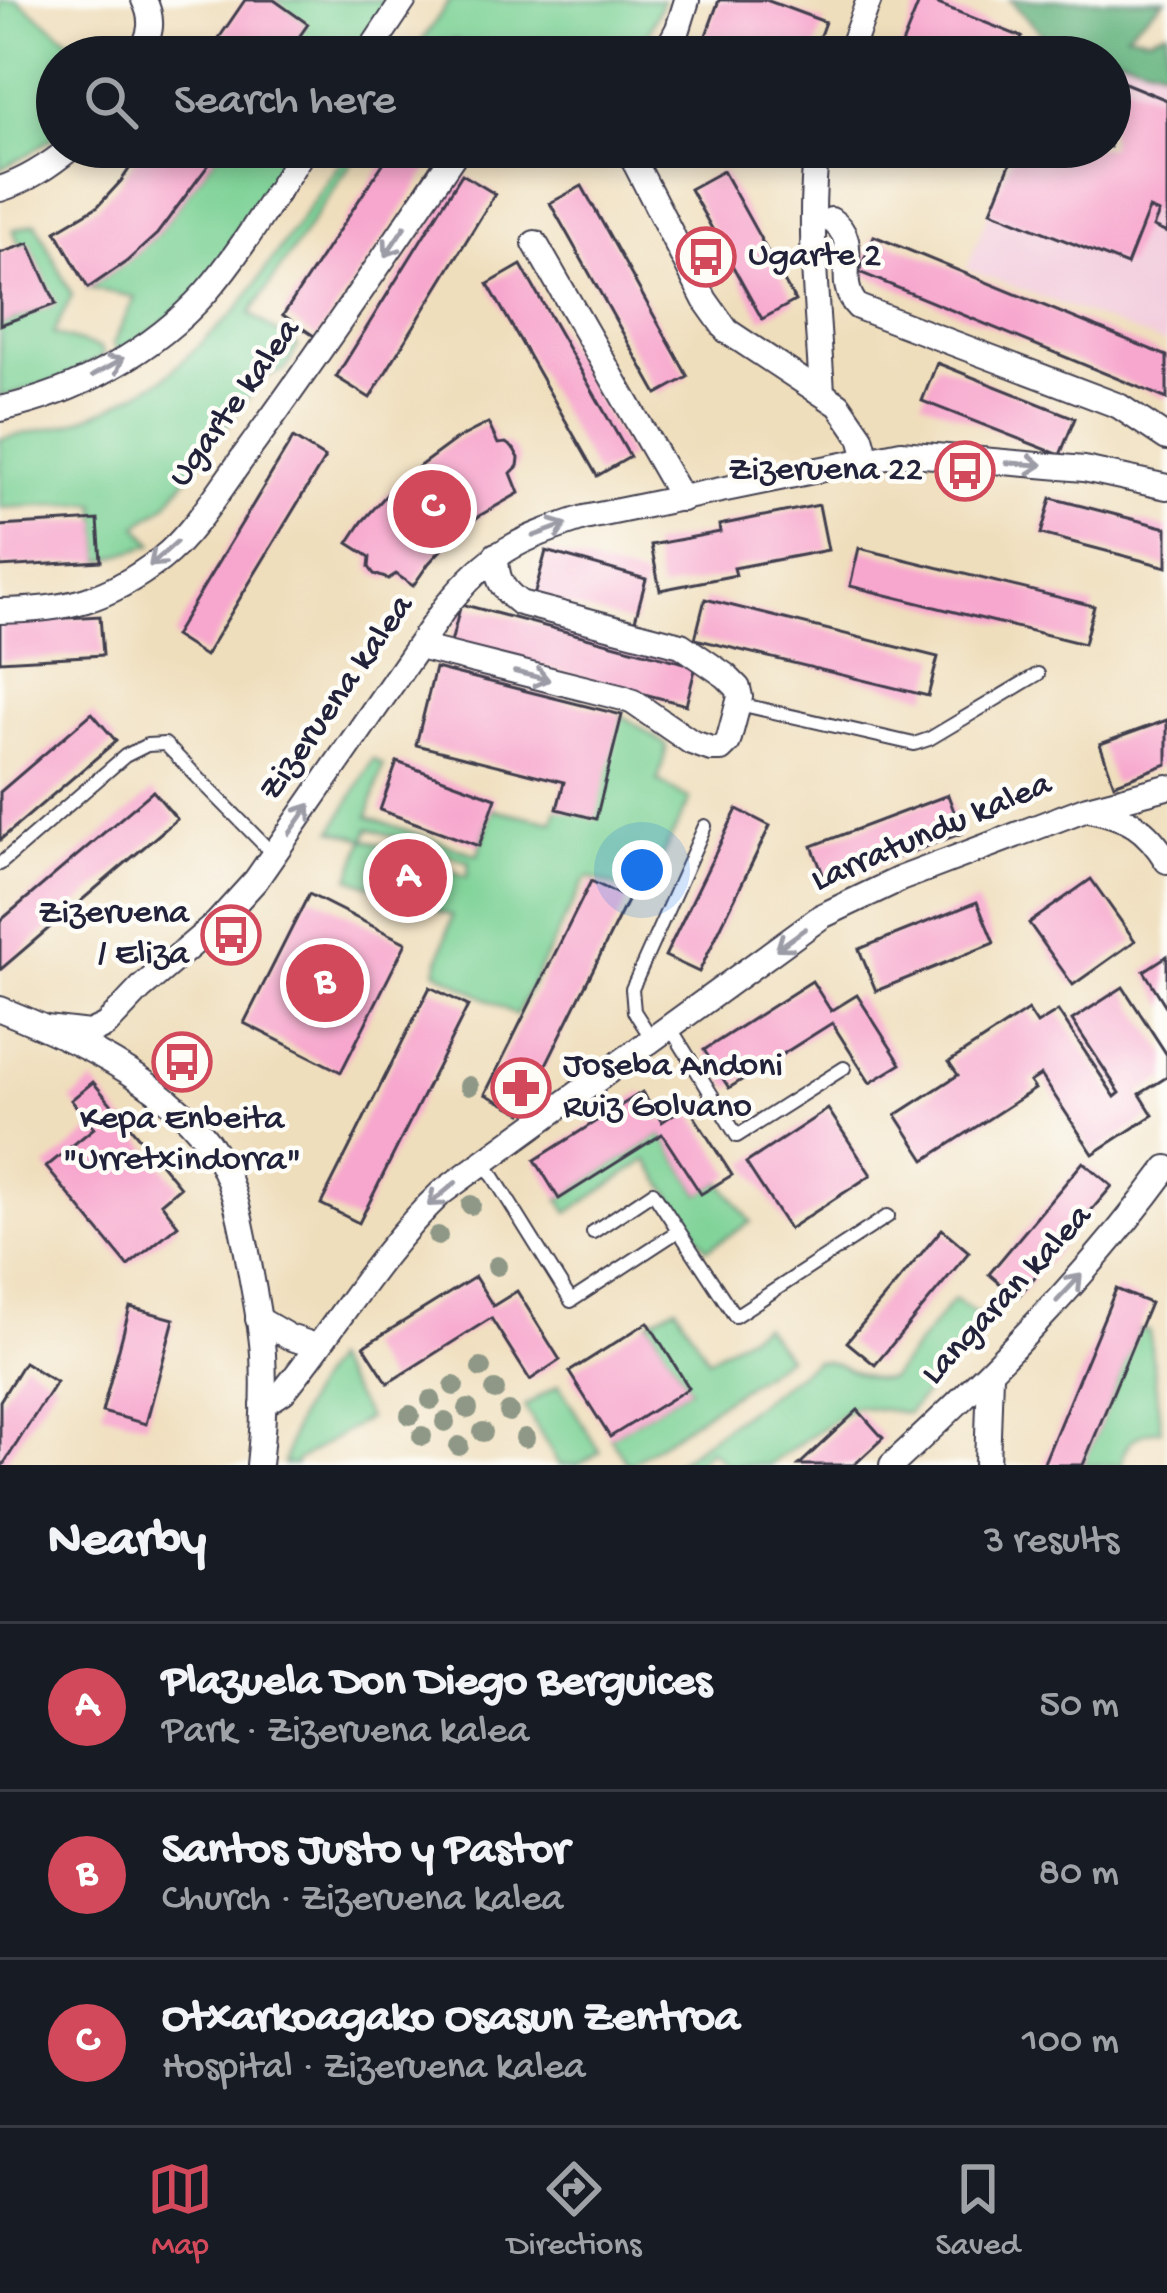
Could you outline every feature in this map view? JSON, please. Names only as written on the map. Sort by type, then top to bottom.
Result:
[{"type":"street","points":[[144,0],[151,19],[149,36]]},
{"type":"street","points":[[380,36],[404,0]]},
{"type":"street","points":[[674,36],[687,0]]},
{"type":"street","points":[[856,36],[869,0]]},
{"type":"street","points":[[0,189],[46,168]]},
{"type":"street","points":[[0,409],[36,401],[104,370],[172,324],[225,268],[292,168]]},
{"type":"street","name":"Ugarte kalea","points":[[0,611],[49,610],[94,599],[164,557],[308,370],[445,168]]},
{"type":"street","points":[[638,168],[705,300],[728,331],[839,405],[861,437],[867,459]]},
{"type":"street","points":[[816,168],[813,222],[822,393]]},
{"type":"street","points":[[831,220],[847,236],[848,290],[858,307],[1119,406],[1167,437]]},
{"type":"street","points":[[535,244],[682,499]]},
{"type":"street","name":"Zizeruena kalea","points":[[106,1025],[216,924],[256,880],[474,572],[540,532],[584,518],[901,454],[1084,469],[1167,487]]},
{"type":"street","points":[[418,647],[623,698],[691,742],[721,748],[728,742],[738,688],[681,645],[520,603],[496,576],[496,555]]},
{"type":"street","points":[[1144,830],[1148,814],[1167,792]]},
{"type":"street","name":"Larratundu kalea","points":[[262,1405],[283,1392],[381,1257],[441,1193],[822,916],[900,879],[1087,808],[1167,792]]},
{"type":"street","points":[[1087,808],[1115,814],[1144,830],[1167,861]]},
{"type":"street","points":[[0,1009],[119,1068],[178,1111],[208,1142],[240,1215],[258,1319],[263,1353],[259,1465]]},
{"type":"street","points":[[46,1028],[88,1033],[106,1025],[108,1048],[119,1068]]},
{"type":"street","name":"Langaran kalea","points":[[892,1465],[989,1374],[1079,1277],[1167,1168]]},
{"type":"street","points":[[258,1319],[316,1346]]},
{"type":"street","points":[[987,1465],[989,1374]]},
{"type":"lane","points":[[738,704],[914,743],[929,739],[1038,674]]},
{"type":"lane","points":[[0,864],[125,756],[147,745],[165,744],[274,855]]},
{"type":"lane","points":[[705,826],[632,989],[634,1011],[661,1033],[736,1136],[844,1068]]},
{"type":"lane","points":[[484,1162],[571,1301],[678,1231]]},
{"type":"lane","points":[[593,1232],[653,1192],[735,1316],[888,1216]]},
{"type":"shaded area","points":[[1131,60],[1167,70],[1167,344],[967,269],[1005,168],[1131,168]]},
{"type":"green space","points":[[0,0],[17,0],[64,36],[36,36],[36,149],[0,169]]},
{"type":"green space","points":[[274,0],[394,0],[370,36],[281,36]]},
{"type":"green space","points":[[450,0],[663,0],[647,36],[425,36]]},
{"type":"green space","points":[[1010,0],[1165,0],[1126,33],[1149,37],[1167,30],[1167,70],[1131,60],[1131,36],[1044,36]]},
{"type":"green space","points":[[206,168],[283,168],[203,288],[162,324],[117,352],[113,344],[135,297],[88,288],[157,234]]},
{"type":"green space","points":[[336,168],[348,168],[250,314],[298,346],[285,370],[263,377],[167,504],[137,526],[153,544],[101,561],[96,503],[0,508],[0,439],[70,424],[163,379],[238,309]]},
{"type":"green space","points":[[36,223],[72,295],[53,334],[100,348],[104,355],[62,379],[0,397],[0,325],[55,304],[29,244],[20,246],[13,230]]},
{"type":"green space","points":[[622,715],[667,746],[658,781],[690,800],[642,896],[589,877],[584,882],[516,1015],[436,971],[452,916],[350,878],[364,839],[333,830],[373,759],[383,765],[368,817],[478,855],[492,809],[553,822],[557,809]],"holes":[[[369,828],[469,862],[467,877],[365,839]]]},
{"type":"green space","points":[[662,1134],[700,1194],[721,1182],[751,1222],[707,1249],[647,1160],[568,1213],[559,1199]]},
{"type":"green space","points":[[954,1299],[988,1322],[908,1413],[854,1406],[768,1465],[727,1465],[710,1450],[693,1465],[673,1465],[815,1361],[872,1378],[891,1378]]},
{"type":"green space","points":[[676,1306],[708,1359],[763,1325],[787,1357],[629,1465],[610,1437],[689,1388],[648,1322]]},
{"type":"green space","points":[[1138,1330],[1149,1331],[1161,1430],[1133,1439],[1122,1465],[1083,1465]]},
{"type":"green space","points":[[331,1360],[368,1418],[296,1465],[284,1465],[302,1410]]},
{"type":"green space","points":[[559,1385],[600,1452],[578,1465],[559,1465],[524,1406]]},
{"type":"building","points":[[245,0],[274,0],[308,24],[300,36],[220,36]]},
{"type":"building","points":[[719,0],[766,0],[825,22],[820,36],[706,36]]},
{"type":"building","points":[[920,0],[928,0],[1019,36],[905,36]]},
{"type":"building","points":[[1131,85],[1167,100],[1167,233],[1153,227],[1159,213],[1149,209],[1127,265],[991,211],[1008,168],[1131,168]]},
{"type":"building","points":[[130,168],[206,168],[157,234],[88,288],[56,231],[98,206]]},
{"type":"building","points":[[380,168],[429,168],[317,338],[283,315]]},
{"type":"building","points":[[723,171],[795,301],[762,319],[690,189]]},
{"type":"building","points":[[462,174],[495,194],[370,398],[336,377]]},
{"type":"building","points":[[582,186],[688,377],[657,394],[550,203]]},
{"type":"building","points":[[874,236],[1167,356],[1167,399],[859,272]]},
{"type":"building","points":[[29,243],[56,304],[0,325],[0,253]]},
{"type":"building","points":[[521,265],[630,457],[597,476],[488,284]]},
{"type":"building","points":[[937,363],[1075,418],[1060,455],[922,401]]},
{"type":"building","points":[[488,423],[498,444],[506,443],[519,458],[511,473],[519,493],[456,534],[413,586],[396,574],[388,579],[374,574],[370,557],[348,543],[362,522],[421,465]]},
{"type":"building","points":[[293,438],[325,458],[205,656],[174,636]]},
{"type":"building","points":[[1051,498],[1167,528],[1167,567],[1041,534]]},
{"type":"building","points":[[819,505],[828,550],[734,568],[736,575],[660,590],[651,545],[720,532],[719,525]]},
{"type":"building","points":[[98,520],[101,561],[0,567],[0,526]]},
{"type":"building","points":[[859,548],[1094,606],[1084,644],[850,586]]},
{"type":"building","points":[[546,551],[646,579],[634,624],[534,596]]},
{"type":"building","points":[[705,599],[938,657],[928,696],[695,639]]},
{"type":"building","points":[[461,604],[696,666],[686,705],[451,643]]},
{"type":"building","points":[[100,616],[103,655],[0,661],[0,622]]},
{"type":"building","points":[[435,668],[622,715],[596,819],[557,809],[564,782],[416,745]]},
{"type":"building","points":[[92,713],[116,741],[0,840],[0,792]]},
{"type":"building","points":[[1167,720],[1167,764],[1114,784],[1100,744]]},
{"type":"building","points":[[397,762],[496,798],[479,846],[380,810]]},
{"type":"building","points":[[153,791],[177,819],[0,970],[0,921]]},
{"type":"building","points":[[948,795],[962,833],[827,884],[812,846]]},
{"type":"building","points":[[737,809],[770,826],[699,972],[665,956]]},
{"type":"building","points":[[1091,879],[1135,941],[1073,985],[1029,923]]},
{"type":"building","points":[[591,881],[628,899],[522,1113],[485,1094]]},
{"type":"building","points":[[309,894],[406,943],[341,1072],[244,1023]]},
{"type":"building","points":[[977,902],[994,943],[876,991],[859,949]]},
{"type":"building","points":[[1167,956],[1167,1008],[1144,971]]},
{"type":"building","points":[[812,981],[831,1011],[857,995],[901,1064],[870,1083],[832,1023],[729,1088],[704,1050]]},
{"type":"building","points":[[430,987],[468,1006],[359,1223],[321,1204]]},
{"type":"building","points":[[1123,987],[1167,1055],[1167,1077],[1140,1094],[1153,1115],[1093,1154],[1041,1075],[1030,1082],[1035,1089],[925,1160],[896,1115],[958,1075],[949,1062],[1028,1010],[1037,1024],[1058,1011],[1115,1097],[1120,1093],[1072,1020]]},
{"type":"building","points":[[93,1082],[180,1187],[161,1203],[178,1225],[128,1266],[46,1167],[94,1128],[71,1100]]},
{"type":"building","points":[[642,1092],[662,1122],[687,1105],[732,1175],[701,1194],[662,1134],[559,1199],[535,1160]]},
{"type":"building","points":[[828,1109],[871,1175],[789,1229],[746,1163]]},
{"type":"building","points":[[1083,1162],[1112,1186],[1017,1298],[989,1274]]},
{"type":"building","points":[[942,1229],[969,1252],[875,1365],[847,1342]]},
{"type":"building","points":[[475,1277],[493,1306],[517,1291],[560,1360],[530,1380],[491,1318],[388,1383],[364,1346]]},
{"type":"building","points":[[1116,1289],[1150,1303],[1083,1465],[1043,1465]]},
{"type":"building","points":[[130,1307],[174,1319],[146,1424],[102,1412]]},
{"type":"building","points":[[648,1322],[689,1388],[610,1437],[569,1372]]},
{"type":"building","points":[[24,1362],[56,1382],[0,1465],[0,1401]]},
{"type":"building","points":[[858,1410],[883,1438],[854,1465],[799,1465]]},
{"type":"place","name":"Ugarte 2","points":[[706,257]]},
{"type":"place","name":"Zizeruena 22","points":[[965,471]]},
{"type":"place","name":"Otxarkoagako Osasun Zentroa","points":[[432,509]]},
{"type":"place","name":"Plazuela Don Diego Berguices","points":[[408,878]]},
{"type":"place","name":"Zizeruena / Eliza","points":[[231,935]]},
{"type":"place","name":"Santos Justo y Pastor","points":[[325,983]]},
{"type":"place","name":"Kepa Enbeita \"Urretxindorra\"","points":[[182,1062]]},
{"type":"place","name":"Joseba Andoni Ruiz Golvano","points":[[521,1088]]}]
